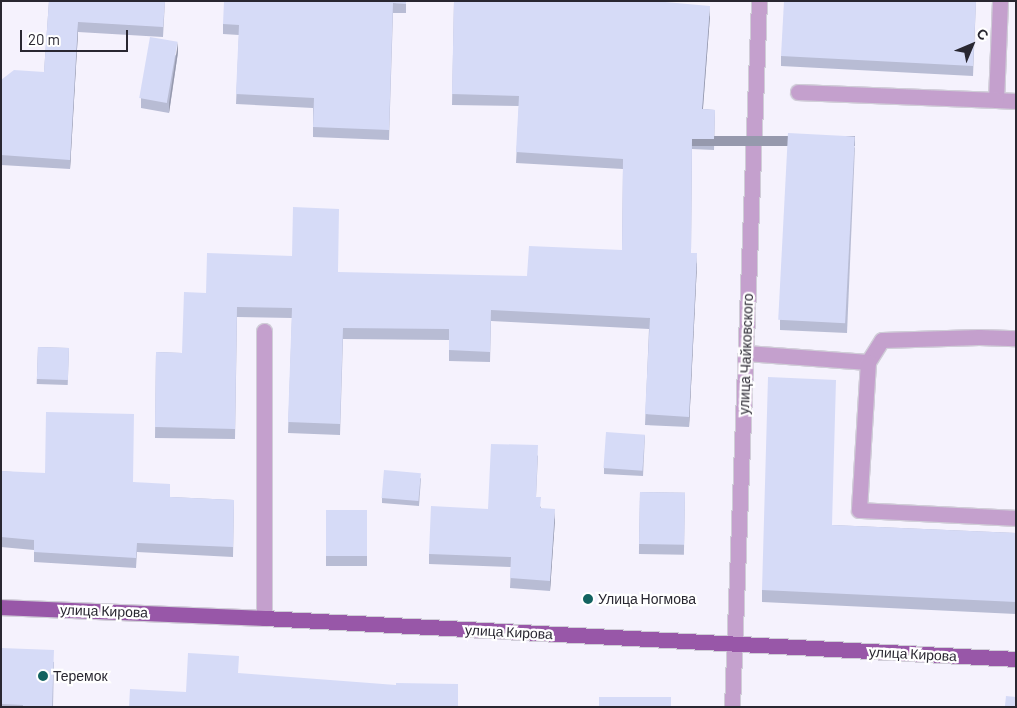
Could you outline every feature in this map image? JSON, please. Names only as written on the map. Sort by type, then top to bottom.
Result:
[{"type":"main road","name":"улица Кирова","points":[[1,607],[264,618],[1016,659]]},
{"type":"street","name":"улица Чайковского","points":[[732,707],[759,1]]},
{"type":"street","points":[[996,100],[1000,1]]},
{"type":"street","points":[[798,92],[1016,101]]},
{"type":"street","points":[[264,331],[264,618]]},
{"type":"street","points":[[1016,338],[979,337],[882,340],[868,362],[859,510],[1016,518]]},
{"type":"street","points":[[746,353],[868,362]]},
{"type":"building","points":[[49,1],[165,1],[163,27],[78,22],[70,160],[1,155],[1,80],[14,70],[44,72]]},
{"type":"building","points":[[224,1],[406,1],[406,4],[393,3],[389,130],[313,127],[314,98],[236,94],[239,25],[223,24]]},
{"type":"building","points":[[454,1],[654,1],[710,6],[702,109],[715,110],[714,139],[692,139],[691,253],[697,253],[689,417],[645,414],[650,318],[491,310],[490,352],[449,350],[449,329],[343,328],[340,424],[288,422],[292,308],[237,307],[235,429],[155,427],[156,352],[182,353],[184,292],[206,293],[207,253],[292,256],[293,207],[339,209],[338,272],[527,276],[529,246],[622,250],[623,159],[516,152],[519,96],[452,94]]},
{"type":"building","points":[[784,1],[976,1],[973,66],[781,56]]},
{"type":"building","points":[[150,37],[178,42],[167,103],[139,98]]},
{"type":"building","points":[[788,133],[855,137],[845,323],[778,320]]},
{"type":"building","points":[[38,347],[69,348],[68,380],[37,379]]},
{"type":"building","points":[[768,377],[836,380],[832,525],[1016,533],[1016,602],[762,590]]},
{"type":"building","points":[[46,412],[134,414],[133,482],[170,484],[170,497],[234,500],[233,547],[137,543],[136,558],[34,552],[34,540],[1,537],[1,471],[45,473]]},
{"type":"building","points":[[606,432],[645,435],[642,471],[603,468]]},
{"type":"building","points":[[491,444],[538,445],[536,497],[541,497],[540,508],[555,509],[550,581],[510,578],[511,557],[429,554],[431,506],[488,509]]},
{"type":"building","points":[[384,470],[421,473],[418,501],[382,498]]},
{"type":"building","points":[[640,492],[685,493],[684,545],[639,544]]},
{"type":"building","points":[[326,510],[367,510],[367,556],[326,556]]},
{"type":"building","points":[[1,648],[54,650],[52,707],[23,707],[23,705],[1,704]]},
{"type":"building","points":[[188,653],[239,656],[238,673],[396,685],[396,683],[458,684],[458,707],[129,707],[130,689],[186,692]]},
{"type":"building","points":[[1006,696],[1016,697],[1015,707],[1005,707]]},
{"type":"building","points":[[599,697],[671,697],[671,707],[599,707]]},
{"type":"place","name":"Улица Ногмова","points":[[588,599]]},
{"type":"place","name":"Теремок","points":[[43,676]]}]
